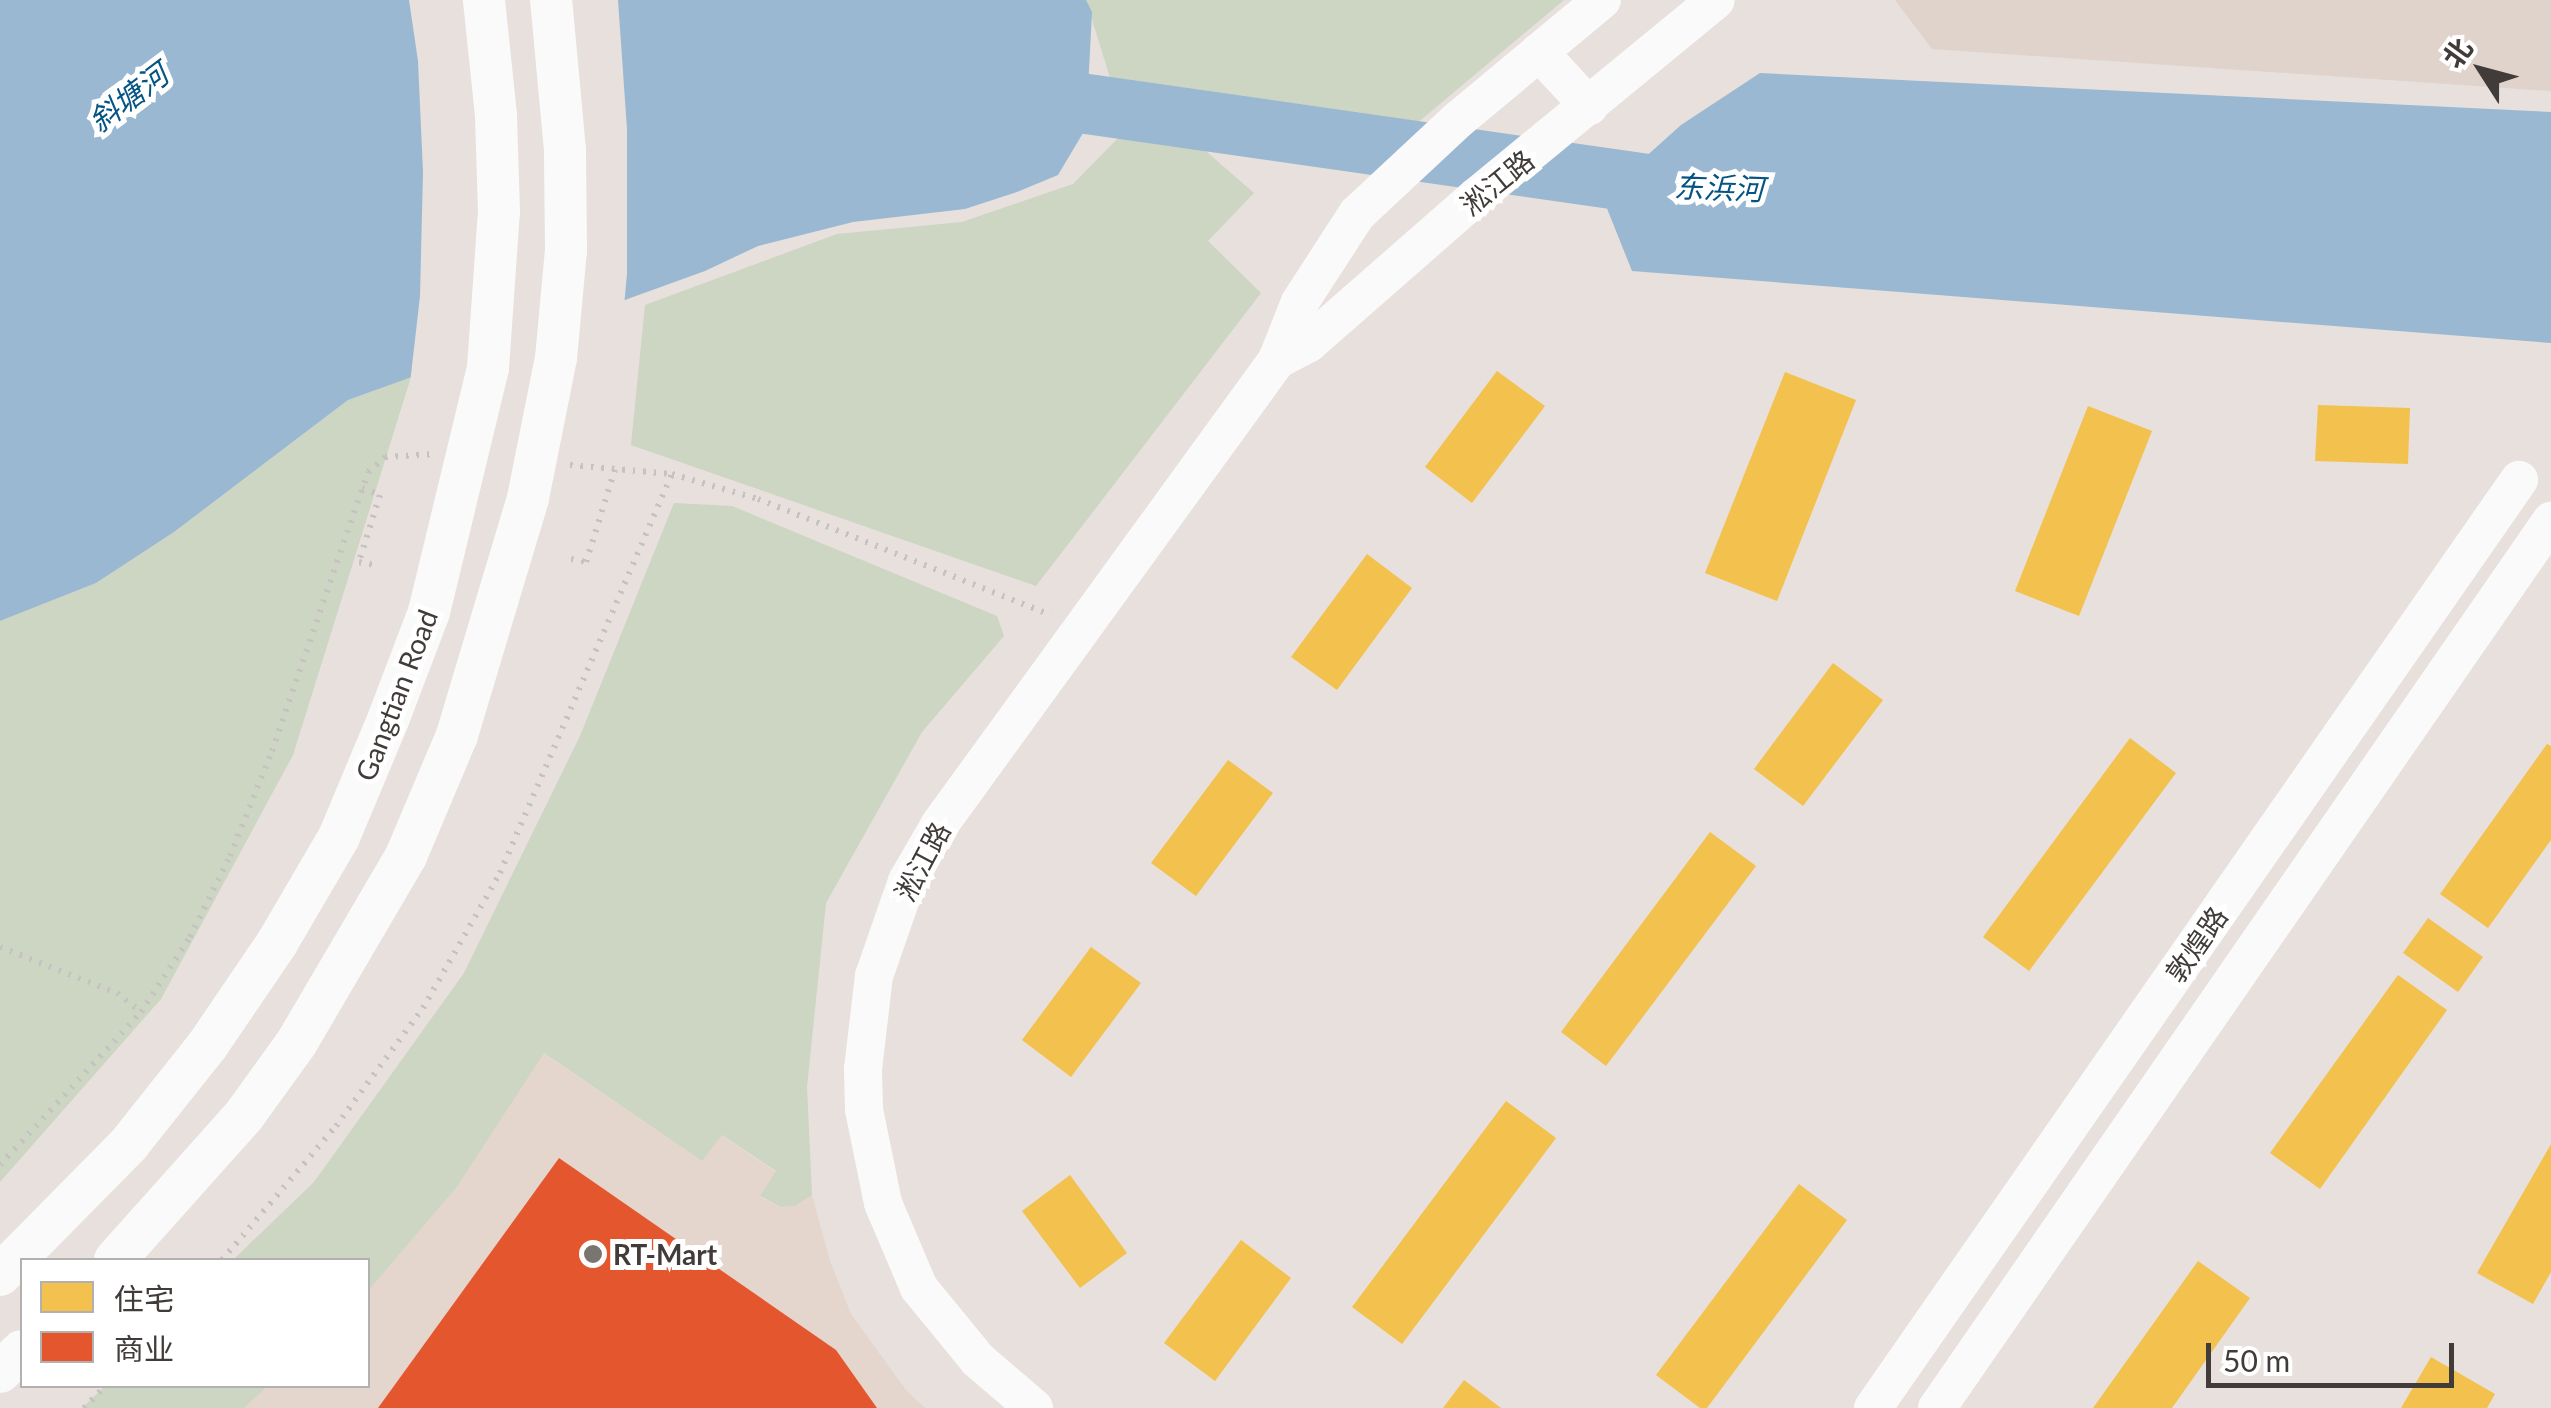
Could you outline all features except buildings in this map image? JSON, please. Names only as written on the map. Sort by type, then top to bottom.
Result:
[{"type":"main road","name":"Gangtian Road","points":[[0,1275],[129,1144],[207,1046],[277,942],[346,820],[429,612],[488,368],[498,261],[496,115],[484,0]]},
{"type":"main road","points":[[116,1258],[243,1118],[342,971],[406,856],[456,735],[528,498],[556,358],[566,250],[565,150],[551,0]]},
{"type":"main road","points":[[0,1372],[20,1353]]},
{"type":"street","name":"淞江路","points":[[1034,1408],[978,1360],[919,1288],[883,1203],[864,1110],[864,1054],[874,976],[907,881],[940,824],[1276,360],[1300,302],[1330,251],[1386,185],[1602,0]]},
{"type":"street","name":"淞江路","points":[[1276,360],[1309,343],[1476,197],[1716,0]]},
{"type":"street","points":[[1540,52],[1590,106]]},
{"type":"street","name":"敦煌路","points":[[1873,1408],[2520,480]]},
{"type":"street","name":"敦煌路","points":[[1937,1408],[2551,521]]},
{"type":"street","points":[[2413,634],[2454,661]]},
{"type":"path","points":[[571,558],[586,562],[615,469]]},
{"type":"path","points":[[224,1258],[336,1126],[424,1008],[500,873],[672,474]]},
{"type":"path","points":[[362,488],[380,495],[359,562],[378,566]]},
{"type":"path","points":[[0,947],[117,993],[141,1012]]},
{"type":"path","points":[[84,1408],[103,1388]]},
{"type":"shaded area","points":[[1895,0],[2551,0],[2551,91],[1932,49]]},
{"type":"shaded area","points":[[543,1053],[702,1161],[721,1135],[776,1172],[760,1197],[781,1207],[795,1206],[812,1195],[830,1261],[851,1314],[906,1390],[925,1408],[244,1408],[266,1388],[370,1388],[370,1289],[457,1187]]},
{"type":"green space","points":[[1086,0],[1564,0],[1410,129],[1111,81]]},
{"type":"green space","points":[[1124,132],[1185,133],[1254,193],[1208,241],[1261,293],[1036,586],[631,445],[645,305],[837,234],[962,222],[1073,184]]},
{"type":"green space","points":[[411,377],[293,755],[161,999],[0,1182],[0,621],[96,583],[174,532],[348,400]]},
{"type":"green space","points":[[674,503],[732,506],[997,616],[1004,636],[922,732],[826,903],[807,1087],[812,1195],[795,1206],[781,1207],[760,1196],[776,1171],[722,1135],[702,1161],[544,1053],[457,1187],[370,1289],[370,1258],[235,1258],[314,1182],[464,973],[580,736]]},
{"type":"green space","points":[[103,1388],[266,1388],[244,1408],[82,1408]]},
{"type":"water","name":"斜塘河","points":[[0,0],[1086,0],[1092,12],[1086,128],[1058,175],[1017,192],[965,209],[853,222],[758,246],[705,271],[348,400],[174,532],[96,583],[0,621]]},
{"type":"water","points":[[1760,73],[2551,112],[2551,343],[1632,271],[1602,196],[1681,125]]},
{"type":"pier","points":[[409,0],[618,0],[627,129],[624,306],[410,383],[420,296],[423,172],[418,61]]},
{"type":"waterway","name":"东浜河","points":[[933,0],[1024,95],[1668,187],[1700,187]]},
{"type":"place","name":"RT-Mart","points":[[593,1254]]}]
